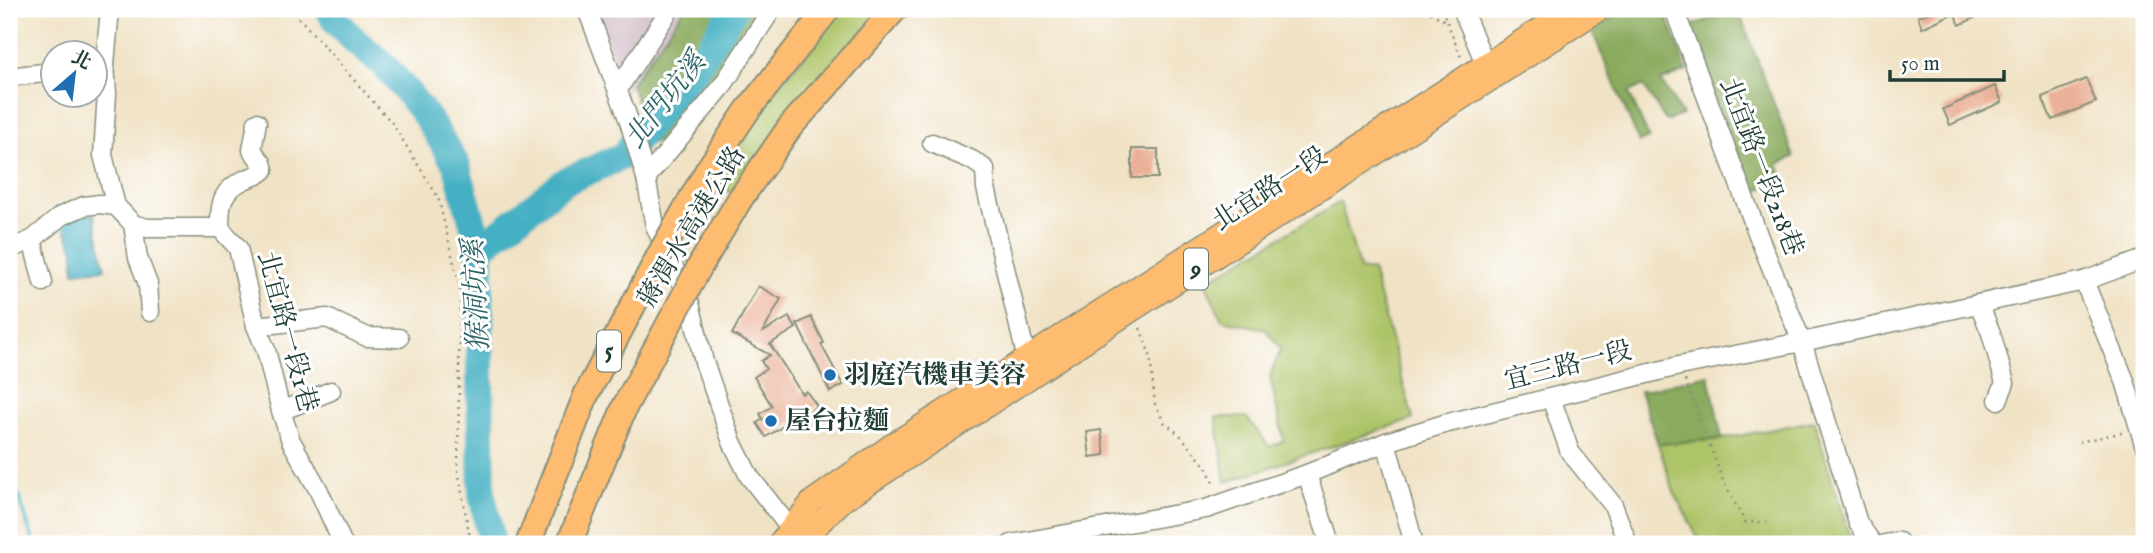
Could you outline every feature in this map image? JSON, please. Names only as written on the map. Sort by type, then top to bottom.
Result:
[{"type":"highway","name":"蔣渭水高速公路","points":[[528,544],[586,395],[660,254],[709,168],[747,111],[828,9]]},
{"type":"highway","name":"蔣渭水高速公路","points":[[569,544],[625,405],[699,266],[733,210],[790,127],[895,9]]},
{"type":"main road","name":"北宜路一段","points":[[803,544],[844,500],[1133,310],[1482,73],[1571,9]]},
{"type":"main road","name":"北宜路一段","points":[[784,536],[812,501],[891,445],[1027,360],[1421,96],[1482,73],[1601,9]]},
{"type":"street","points":[[105,38],[110,9]]},
{"type":"street","points":[[587,9],[628,117],[644,169],[655,226],[690,303],[704,362],[732,442],[784,536],[803,544]]},
{"type":"street","points":[[618,89],[670,9]]},
{"type":"street","points":[[644,169],[720,88],[772,9]]},
{"type":"street","points":[[1462,9],[1482,73]]},
{"type":"street","name":"北宜路一段218巷","points":[[1674,9],[1760,240],[1802,342],[1857,523],[1873,544]]},
{"type":"street","points":[[9,77],[38,74]]},
{"type":"street","points":[[106,108],[103,155],[117,206],[133,224],[147,228],[220,228],[220,203],[232,187],[247,178],[257,177],[264,170],[252,150],[257,122]]},
{"type":"street","points":[[932,144],[972,160],[985,169],[986,188],[1027,360]]},
{"type":"street","points":[[9,249],[32,240],[61,216],[84,206],[117,206]]},
{"type":"street","points":[[133,224],[138,258],[148,284],[150,312]]},
{"type":"street","name":"北宜路一段1巷","points":[[220,228],[238,248],[256,326],[266,350],[290,441],[318,489],[343,544]]},
{"type":"street","points":[[32,240],[43,282]]},
{"type":"street","name":"宜三路一段","points":[[1011,544],[1174,515],[1222,503],[1307,474],[1386,442],[1444,424],[1679,366],[2084,281],[2144,259]]},
{"type":"street","points":[[2084,281],[2125,381],[2142,436]]},
{"type":"street","points":[[1979,304],[1991,333],[2005,383],[1998,400]]},
{"type":"street","points":[[256,326],[327,318],[367,337],[399,338]]},
{"type":"street","points":[[281,411],[331,391]]},
{"type":"street","points":[[1551,398],[1570,452],[1612,505],[1628,544]]},
{"type":"street","points":[[1386,442],[1414,544]]},
{"type":"street","points":[[1307,474],[1330,544]]},
{"type":"path","points":[[287,9],[300,19],[392,123],[438,197],[460,288],[458,470],[471,544]]},
{"type":"path","points":[[1424,9],[1446,22]]},
{"type":"path","points":[[1442,9],[1446,22],[1482,73]]},
{"type":"path","points":[[1133,310],[1150,355],[1156,404],[1164,422],[1180,435],[1207,468],[1222,503]]},
{"type":"path","points":[[1679,366],[1724,483],[1745,522],[1769,522]]},
{"type":"path","points":[[2079,442],[2142,436]]},
{"type":"shaded area","points":[[595,9],[682,9],[626,91]]},
{"type":"green space","points":[[684,9],[765,9],[667,141],[650,143],[631,84]]},
{"type":"green space","points":[[841,9],[881,9],[730,193],[718,174],[755,116]]},
{"type":"green space","points":[[1626,9],[1664,9],[1687,71],[1661,81],[1682,115],[1666,121],[1643,85],[1629,93],[1649,138],[1639,142],[1592,31]]},
{"type":"green space","points":[[1738,9],[1794,157],[1778,164],[1784,180],[1750,193],[1688,27]]},
{"type":"green space","points":[[1340,202],[1360,271],[1372,270],[1413,419],[1226,482],[1216,417],[1246,417],[1270,447],[1284,441],[1270,376],[1281,349],[1265,329],[1222,320],[1205,282]]},
{"type":"green space","points":[[1709,375],[1722,439],[1658,444],[1640,391]]},
{"type":"green space","points":[[1814,421],[1852,544],[1701,544],[1674,492],[1658,444],[1722,439]]},
{"type":"water","points":[[80,214],[94,214],[105,269],[74,272],[74,250],[62,223]]},
{"type":"building","points":[[1942,9],[1993,9],[1960,25],[1954,13],[1922,28],[1918,16]]},
{"type":"building","points":[[2086,79],[2096,102],[2052,120],[2042,97]]},
{"type":"building","points":[[1995,86],[2002,102],[1950,125],[1943,109]]},
{"type":"building","points":[[1132,149],[1158,149],[1158,178],[1132,178]]},
{"type":"building","points":[[758,286],[781,299],[763,332],[789,317],[796,328],[770,344],[802,394],[806,391],[817,406],[766,437],[757,423],[763,419],[760,414],[772,406],[754,377],[766,369],[761,361],[770,355],[732,334]]},
{"type":"building","points":[[811,317],[824,343],[821,344],[843,385],[830,392],[797,324]]},
{"type":"building","points":[[1101,430],[1105,455],[1090,457],[1087,432]]},
{"type":"waterway","name":"北門坑溪","points":[[329,9],[335,20],[384,65],[407,92],[426,116],[456,164],[480,248],[482,494],[492,544]]},
{"type":"waterway","name":"北門坑溪","points":[[480,248],[564,182],[623,156],[695,69],[734,9]]},
{"type":"waterway","points":[[9,469],[32,537]]},
{"type":"place","name":"羽庭汽機車美容","points":[[830,375]]},
{"type":"place","name":"屋台拉麵","points":[[771,421]]},
{"type":"water label","name":"猴洞坑溪","points":[[477,295]]}]
